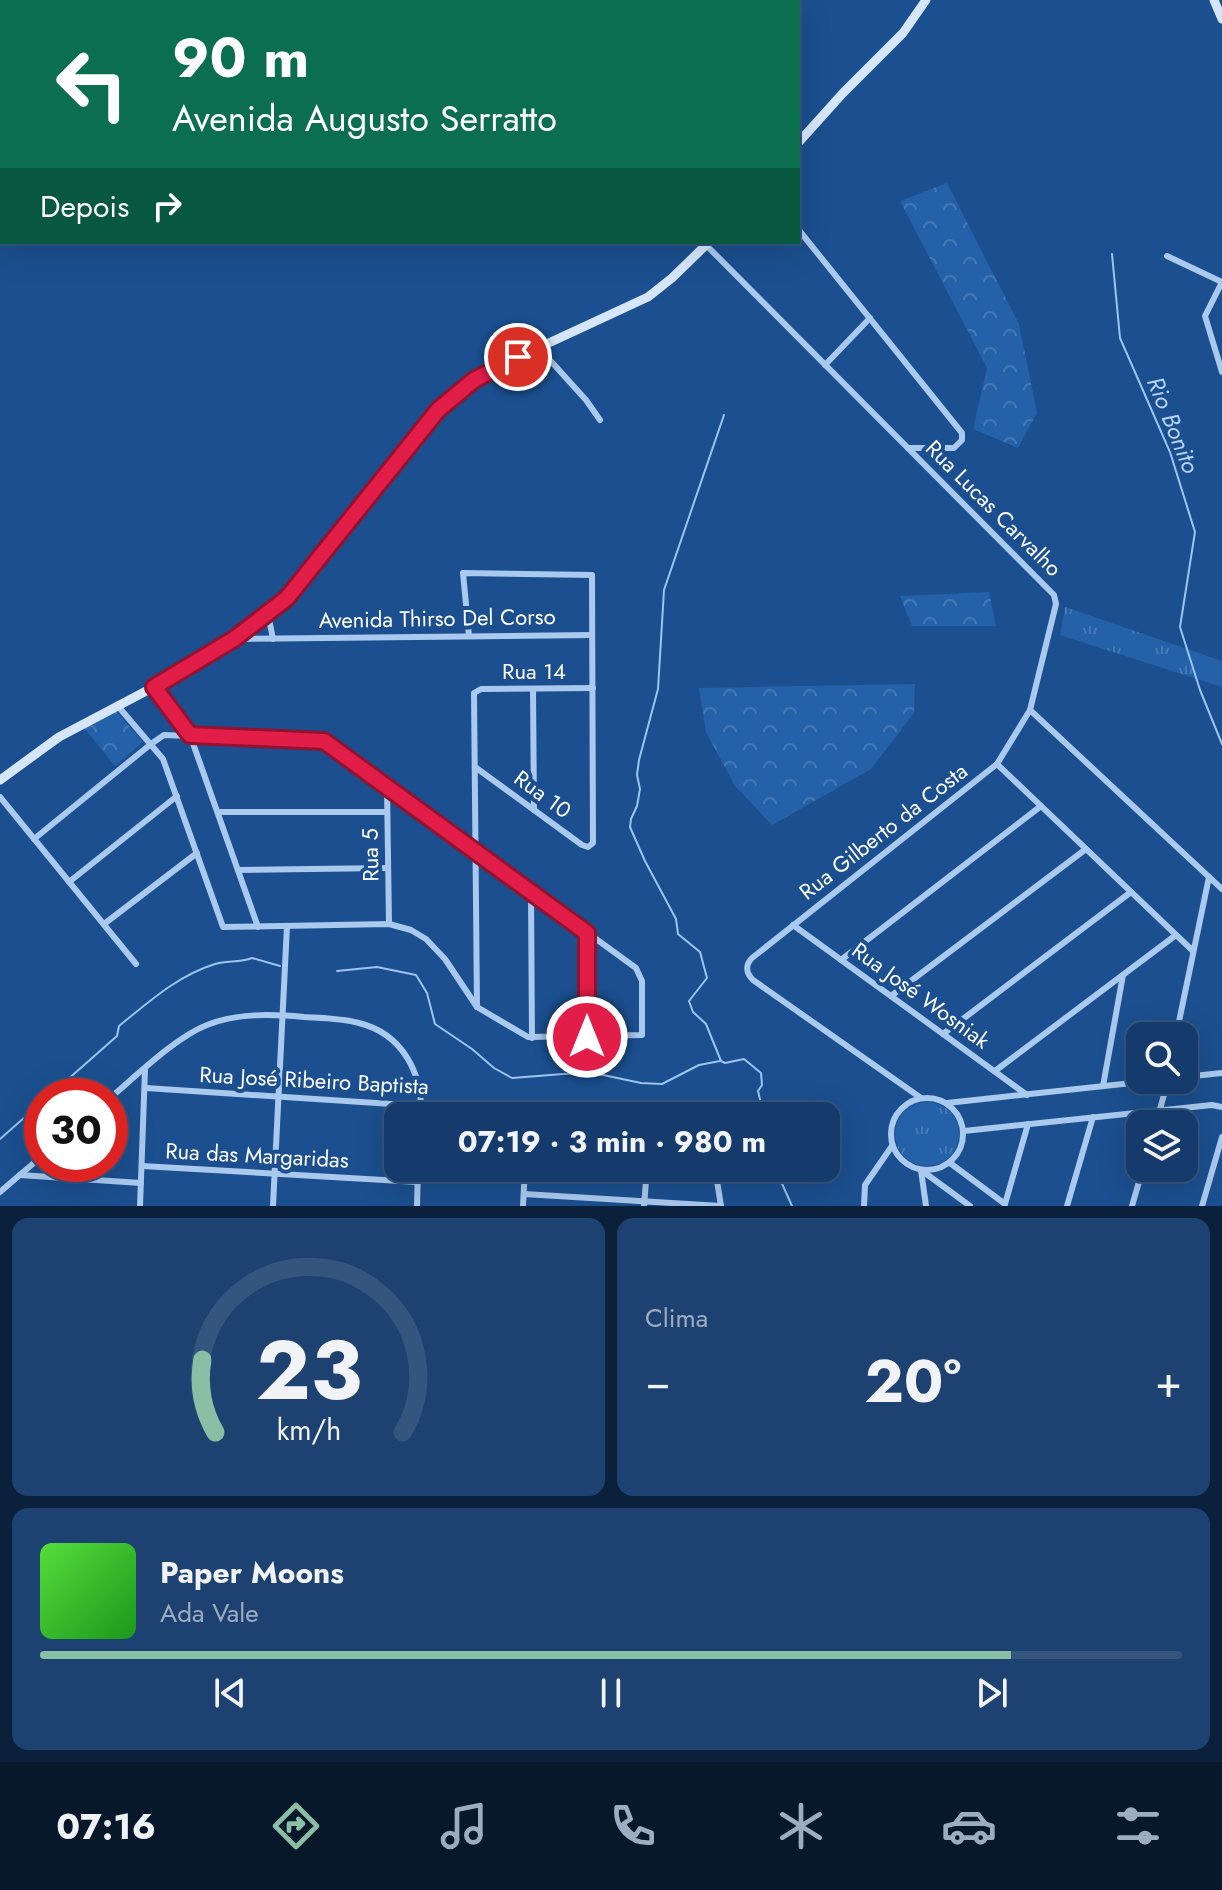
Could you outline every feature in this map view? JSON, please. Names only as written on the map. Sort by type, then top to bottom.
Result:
[{"type":"main road","points":[[800,141],[903,33],[926,0]]},
{"type":"main road","points":[[1214,0],[1222,19]]},
{"type":"main road","points":[[0,780],[41,748],[154,687],[234,639],[268,614],[306,578],[438,410],[461,390],[485,373],[648,297],[708,244]]},
{"type":"street","points":[[800,231],[962,433],[962,440],[950,448],[908,448]]},
{"type":"street","name":"Rua Lucas Carvalho","points":[[708,244],[1054,595],[1056,604],[1030,710]]},
{"type":"street","points":[[1167,256],[1222,282],[1205,316],[1222,372]]},
{"type":"street","points":[[825,365],[870,318]]},
{"type":"street","points":[[539,348],[600,420]]},
{"type":"street","points":[[469,636],[463,573],[592,575],[593,688]]},
{"type":"street","points":[[268,614],[273,639]]},
{"type":"street","name":"Avenida Thirso Del Corso","points":[[234,639],[592,635]]},
{"type":"street","points":[[154,687],[190,735],[258,927]]},
{"type":"street","name":"Rua 14","points":[[475,767],[476,690],[593,688]]},
{"type":"street","name":"Rua 10","points":[[475,767],[582,845],[591,846],[595,838],[593,688]]},
{"type":"street","points":[[533,689],[534,810]]},
{"type":"street","points":[[34,839],[151,744],[164,735],[324,741],[639,972],[642,981],[642,1035],[532,1038],[477,1007],[432,944],[411,930],[389,924],[223,927],[163,759],[151,744],[117,705]]},
{"type":"street","points":[[1030,710],[1222,889]]},
{"type":"street","name":"Rua Gilberto da Costa","points":[[921,1098],[753,980],[747,968],[752,958],[997,764],[1030,710]]},
{"type":"street","points":[[997,764],[1193,951]]},
{"type":"street","points":[[475,767],[477,1007]]},
{"type":"street","name":"Rua 5","points":[[387,787],[389,924]]},
{"type":"street","points":[[69,882],[177,796]]},
{"type":"street","points":[[0,797],[136,964]]},
{"type":"street","points":[[841,960],[1041,806]]},
{"type":"street","points":[[218,812],[387,812]]},
{"type":"street","points":[[891,996],[1086,849]]},
{"type":"street","points":[[104,924],[197,853]]},
{"type":"street","points":[[238,870],[388,868]]},
{"type":"street","points":[[1179,1022],[1209,877]]},
{"type":"street","points":[[531,892],[532,1038]]},
{"type":"street","points":[[943,1034],[1131,892]]},
{"type":"street","name":"Rua José Wosniak","points":[[793,925],[1027,1095]]},
{"type":"street","points":[[273,1206],[287,926]]},
{"type":"street","points":[[587,933],[587,1037]]},
{"type":"street","points":[[995,1071],[1176,935]]},
{"type":"street","points":[[1103,1086],[1123,974]]},
{"type":"street","points":[[128,1083],[188,1035],[209,1024],[234,1017],[283,1015],[360,1023],[383,1033],[412,1064],[419,1081],[421,1102]]},
{"type":"street","points":[[140,1206],[145,1069]]},
{"type":"street","points":[[1198,1076],[1222,1073]]},
{"type":"street","points":[[947,1103],[1126,1084]]},
{"type":"street","name":"Rua José Ribeiro Baptista","points":[[146,1088],[386,1102]]},
{"type":"street","points":[[1164,1094],[1160,1110],[1212,1105],[1222,1107]]},
{"type":"street","points":[[921,1170],[941,1168],[950,1163],[958,1154],[964,1131],[955,1110],[939,1099],[921,1098],[902,1107],[890,1135],[892,1146],[903,1162],[921,1170],[970,1206]]},
{"type":"street","points":[[964,1131],[1126,1114]]},
{"type":"street","points":[[1067,1206],[1093,1117]]},
{"type":"street","points":[[950,1163],[1007,1205],[1028,1124]]},
{"type":"street","points":[[1202,1206],[1222,1137]]},
{"type":"street","points":[[864,1206],[865,1185],[892,1146]]},
{"type":"street","name":"Rua das Margaridas","points":[[142,1166],[275,1175],[384,1175]]},
{"type":"street","points":[[921,1170],[926,1206]]},
{"type":"street","points":[[0,1192],[24,1172]]},
{"type":"street","points":[[20,1175],[141,1183]]},
{"type":"street","points":[[417,1206],[418,1182]]},
{"type":"street","points":[[523,1206],[524,1182]]},
{"type":"street","points":[[644,1204],[646,1182]]},
{"type":"street","points":[[524,1194],[644,1204],[721,1206],[717,1182]]},
{"type":"street","points":[[1132,1206],[1139,1182]]},
{"type":"street","points":[[952,1204],[955,1195]]},
{"type":"green space","points":[[947,183],[1019,324],[1037,413],[1018,448],[973,429],[987,368],[900,201]]},
{"type":"green space","points":[[989,592],[996,626],[912,626],[900,596]]},
{"type":"green space","points":[[1065,607],[1222,661],[1222,687],[1060,635]]},
{"type":"green space","points":[[915,684],[914,713],[871,769],[772,825],[735,786],[706,732],[699,688]]},
{"type":"green space","points":[[116,711],[143,742],[115,766],[84,728]]},
{"type":"green space","points":[[927,1102],[939,1104],[950,1111],[957,1122],[957,1146],[950,1157],[939,1164],[927,1166],[915,1164],[904,1157],[897,1146],[895,1134],[897,1122],[904,1111],[915,1104]]},
{"type":"waterway","name":"Rio Bonito","points":[[1112,254],[1120,338],[1170,452],[1195,532],[1180,627],[1200,690],[1222,744]]},
{"type":"waterway","points":[[724,415],[664,590],[658,689],[639,760],[637,775],[640,789],[630,827],[676,919],[678,934],[700,952],[707,978],[689,1001],[693,1012],[706,1024],[721,1061],[744,1059],[761,1073],[762,1085],[758,1091],[761,1102]]},
{"type":"waterway","points":[[69,1078],[117,1036],[119,1026],[188,975],[215,964],[252,958],[280,966]]},
{"type":"waterway","points":[[337,971],[377,967],[416,975],[427,993],[435,1024],[512,1078],[589,1072],[641,1083],[662,1084],[699,1065],[720,1061]]},
{"type":"waterway","points":[[0,1139],[24,1118]]},
{"type":"waterway","points":[[781,1182],[792,1206]]},
{"type":"route","points":[[518,357],[474,380],[438,410],[287,598],[234,639],[154,687],[190,735],[324,741],[587,933],[587,1037]]}]
